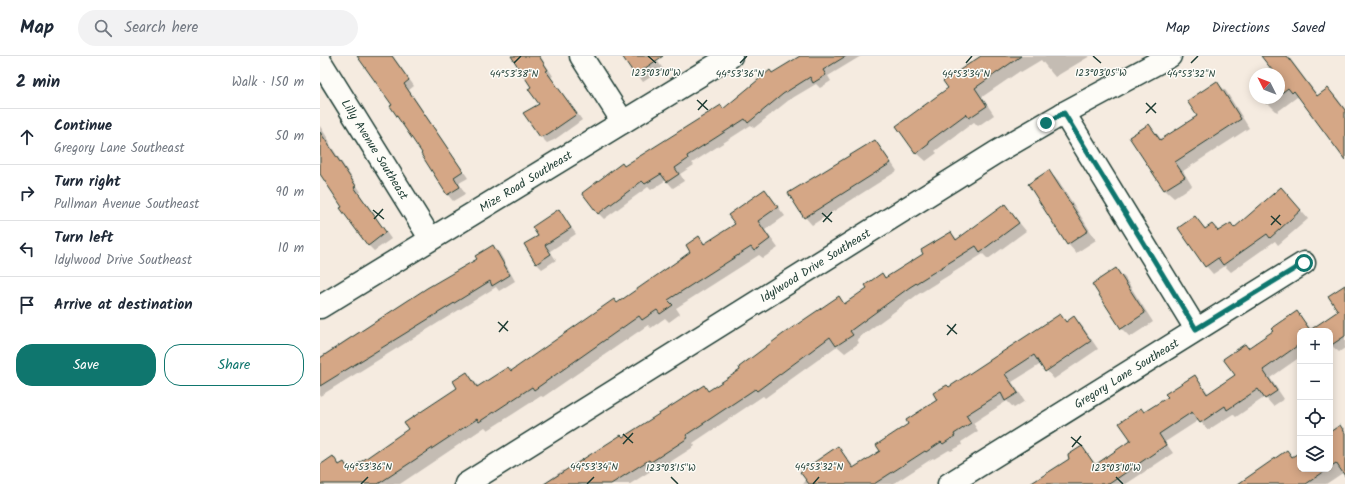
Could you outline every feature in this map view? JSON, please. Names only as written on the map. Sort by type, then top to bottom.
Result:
[{"type":"street","points":[[581,56],[622,122]]},
{"type":"street","name":"Mize Road Southeast","points":[[320,307],[430,238],[731,56]]},
{"type":"street","name":"Idylwood Drive Southeast","points":[[466,484],[866,232],[1064,113],[1170,56]]},
{"type":"street","name":"Lilly Avenue Southeast","points":[[320,61],[430,238]]},
{"type":"street","points":[[1064,113],[1196,329]]},
{"type":"street","name":"Gregory Lane Southeast","points":[[949,484],[1304,263]]},
{"type":"building","points":[[357,56],[392,56],[409,80],[404,84],[463,171],[454,177],[460,187],[447,195],[421,154],[422,153],[390,106],[392,105]]},
{"type":"building","points":[[511,56],[539,56],[548,70],[546,71],[577,114],[548,134],[540,137],[523,113],[539,104],[528,89],[531,87]]},
{"type":"building","points":[[622,56],[663,56],[635,75]]},
{"type":"building","points":[[800,56],[846,56],[823,70],[826,75],[813,83],[810,77],[783,94],[748,123],[745,119],[687,156],[688,159],[675,168],[679,174],[667,182],[661,174],[645,184],[642,181],[598,214],[582,193],[622,163],[624,166],[721,105],[723,109],[770,70],[772,73]]},
{"type":"building","points":[[981,56],[1021,56],[975,88],[987,106],[969,118],[966,114],[928,142],[929,144],[916,154],[896,126],[948,88],[943,81]]},
{"type":"building","points":[[1261,56],[1287,56],[1317,96],[1328,88],[1345,110],[1345,160],[1294,91],[1292,93],[1288,88],[1285,90],[1285,68],[1270,68]]},
{"type":"building","points":[[1217,81],[1241,119],[1175,162],[1185,177],[1164,190],[1129,137],[1149,124],[1160,140],[1197,116],[1187,101]]},
{"type":"building","points":[[320,132],[356,186],[354,187],[386,232],[368,246],[340,208],[342,207],[320,174]]},
{"type":"building","points":[[875,140],[891,163],[804,218],[788,193]]},
{"type":"building","points":[[1049,170],[1088,231],[1067,245],[1028,184]]},
{"type":"building","points":[[1281,187],[1301,210],[1270,238],[1267,234],[1223,265],[1218,258],[1205,267],[1178,228],[1195,216],[1205,229],[1212,224],[1218,231],[1231,223],[1234,228]]},
{"type":"building","points":[[765,189],[778,207],[758,221],[770,239],[754,251],[751,247],[668,300],[673,305],[660,314],[657,310],[642,320],[639,316],[534,390],[532,387],[479,422],[477,419],[378,484],[320,484],[320,465],[333,456],[339,465],[344,462],[349,470],[408,429],[404,423],[457,388],[453,381],[467,372],[477,387],[508,367],[511,371],[614,299],[617,303],[679,260],[690,252],[686,245],[699,236],[704,244],[735,224],[728,215]]},
{"type":"building","points":[[1005,204],[1019,223],[980,252],[976,246],[910,287],[850,331],[853,335],[836,346],[830,337],[757,391],[755,389],[686,435],[688,438],[651,462],[649,460],[611,484],[544,484],[621,435],[623,437],[704,385],[708,391],[740,370],[739,367],[783,334],[839,296],[844,304],[867,288],[865,285],[882,273],[885,278],[923,254],[921,250],[951,232],[956,240]]},
{"type":"building","points":[[559,209],[571,228],[545,245],[551,254],[536,264],[524,244],[538,236],[532,227]]},
{"type":"building","points":[[493,245],[510,275],[492,286],[490,281],[320,386],[320,358],[427,288],[477,259],[475,256]]},
{"type":"building","points":[[1116,268],[1145,313],[1121,329],[1092,284]]},
{"type":"building","points":[[1345,285],[1345,336],[1333,344],[1333,328],[1313,328],[1338,311],[1328,296]]},
{"type":"building","points":[[1297,311],[1309,328],[1297,328],[1297,346],[1263,370],[1277,391],[1265,399],[1258,389],[1227,410],[1225,406],[1200,423],[1192,412],[1159,434],[1166,445],[1109,484],[1030,484],[1069,459],[1068,455],[1082,446],[1095,465],[1131,440],[1119,423],[1141,408],[1144,412],[1168,397],[1165,394],[1195,375],[1207,394],[1235,375],[1223,359],[1245,344],[1248,348],[1273,331],[1271,329]]},
{"type":"building","points":[[1060,314],[1066,322],[1074,316],[1091,341],[1045,372],[1034,355],[1005,374],[1018,393],[1005,401],[1001,393],[966,415],[971,423],[954,434],[955,436],[943,444],[941,442],[926,452],[925,451],[874,484],[809,484],[800,472],[838,446],[853,468],[880,451],[876,445],[908,424],[906,420],[937,400],[933,393],[947,385],[949,387]]},
{"type":"building","points":[[1340,425],[1345,433],[1345,476],[1336,463],[1333,465],[1333,430]]},
{"type":"building","points":[[1287,450],[1292,457],[1297,454],[1297,472],[1324,472],[1306,484],[1238,484]]},
{"type":"route","points":[[1046,123],[1064,113],[1196,329],[1304,263]]}]
